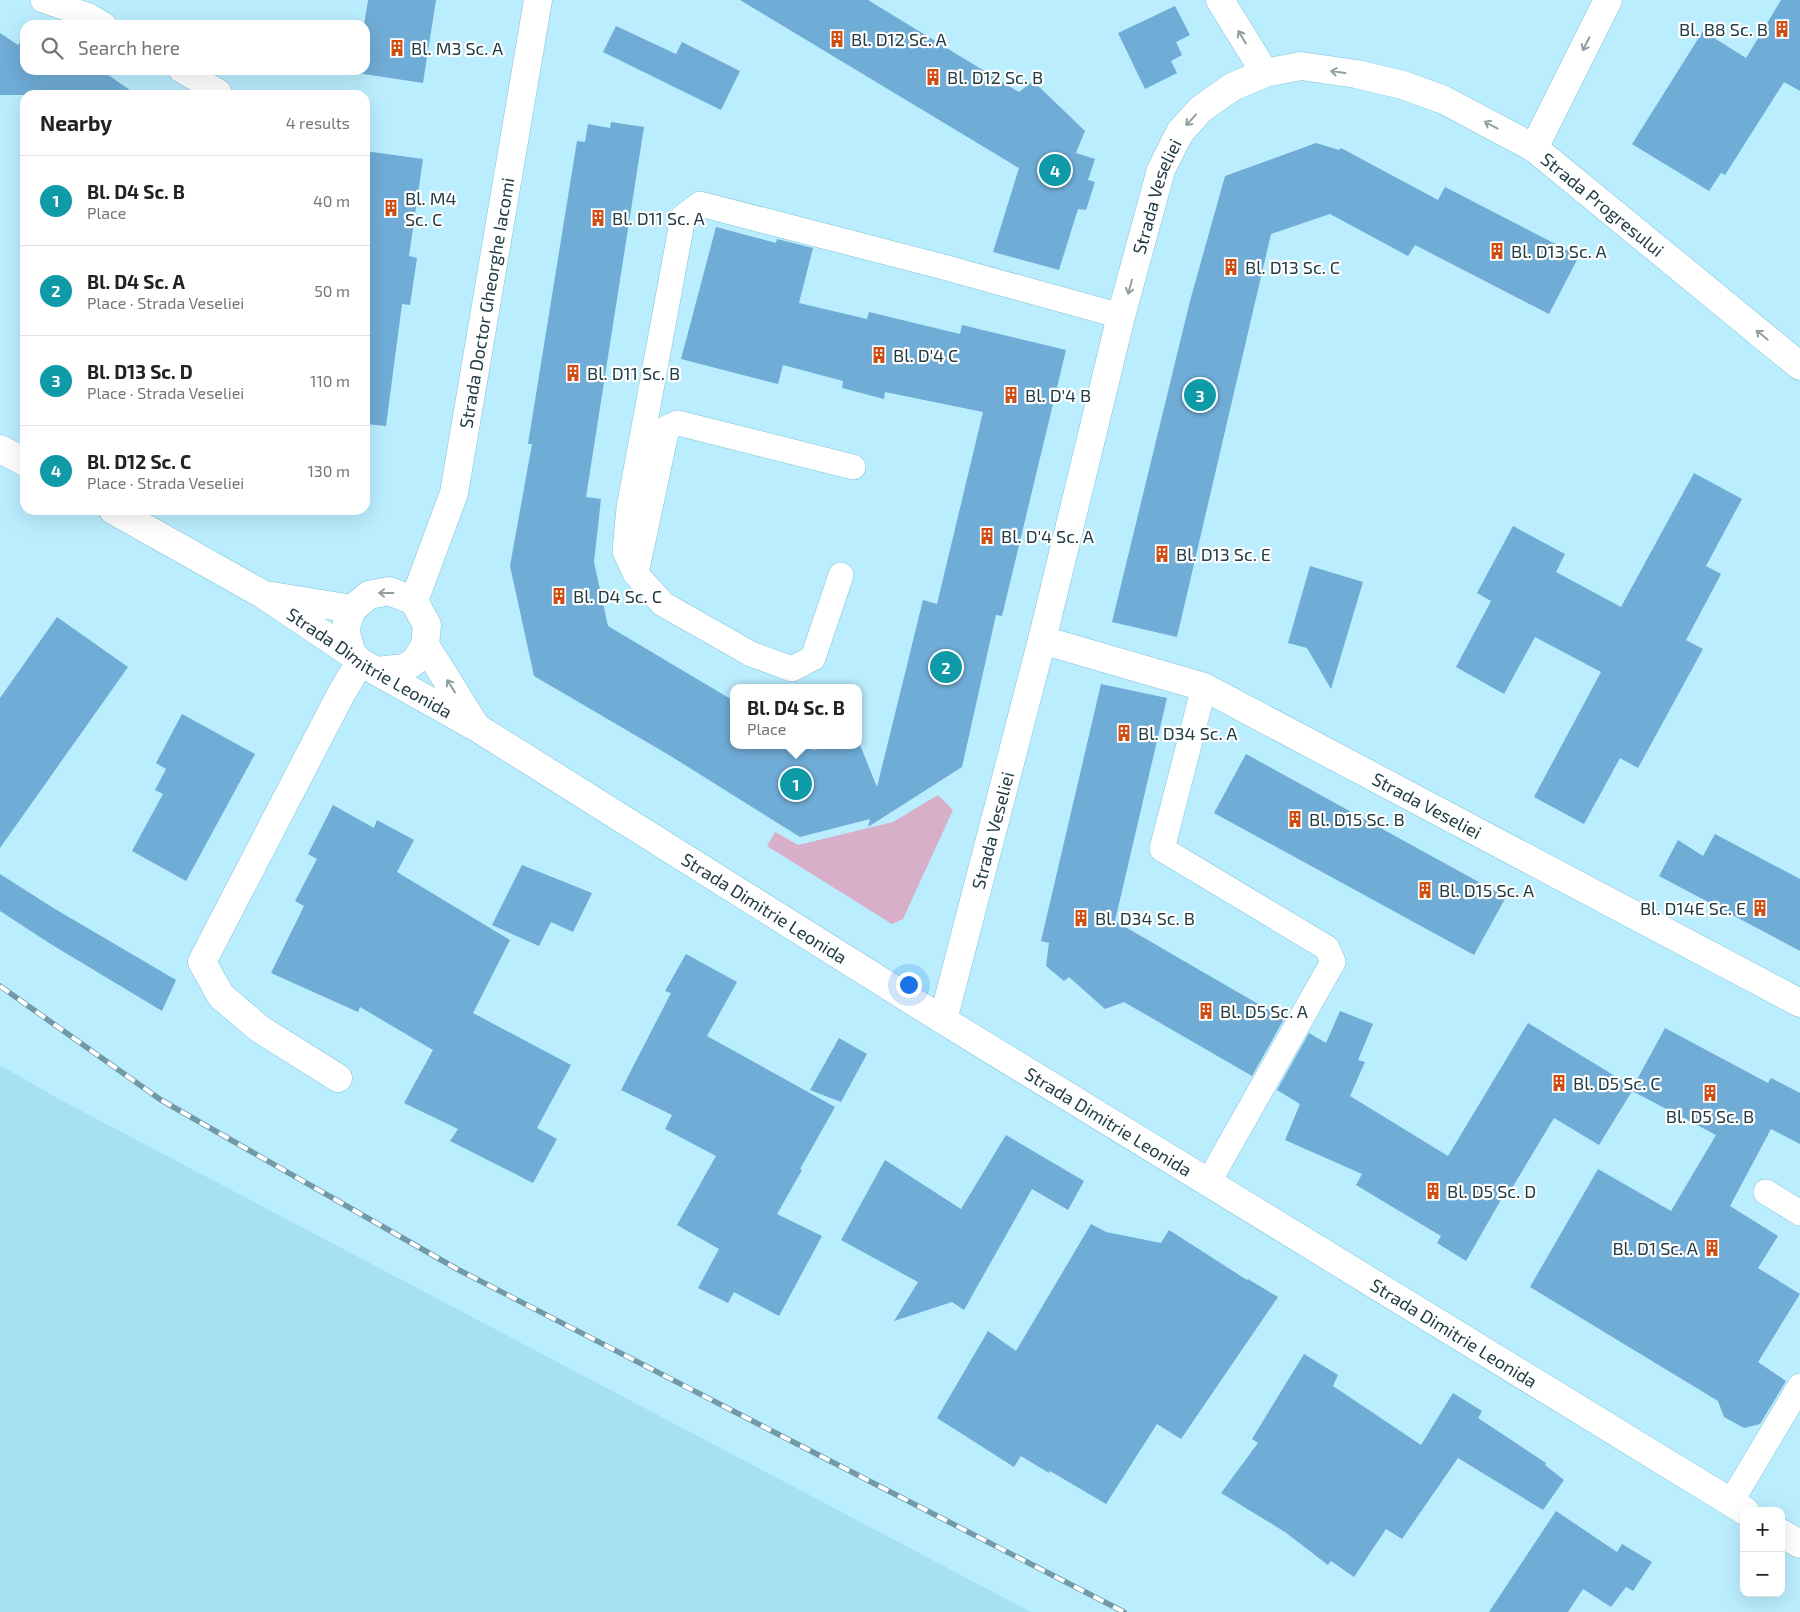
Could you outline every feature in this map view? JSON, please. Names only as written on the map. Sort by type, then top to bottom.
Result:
[{"type":"street","name":"Strada Doctor Gheorghe Iacomi","points":[[414,601],[454,493],[538,0]]},
{"type":"street","points":[[1220,0],[1265,73]]},
{"type":"street","name":"Strada Progresului","points":[[1608,0],[1534,148],[1800,366]]},
{"type":"street","name":"Strada Veseliei","points":[[943,1020],[1042,640],[1121,316],[1161,170],[1180,132],[1201,109],[1232,87],[1265,73],[1301,66],[1356,74],[1402,85],[1444,100],[1534,148]]},
{"type":"street","points":[[0,449],[20,459]]},
{"type":"street","name":"Strada Dimitrie Leonida","points":[[122,515],[264,595],[363,662],[476,727],[943,1020],[1738,1507]]},
{"type":"street","points":[[389,591],[414,601],[427,625],[425,644],[416,660],[406,668],[363,662],[345,630],[352,609],[370,595],[389,591]]},
{"type":"street","name":"Strada Dimitrie Leonida","points":[[264,595],[352,609]]},
{"type":"street","name":"Strada Veseliei","points":[[1042,640],[1204,687],[1800,1003]]},
{"type":"street","name":"Strada Dimitrie Leonida","points":[[425,644],[476,727]]},
{"type":"street","points":[[338,1078],[260,1029],[221,996],[202,962],[341,694],[363,662]]},
{"type":"street","points":[[1785,1535],[1800,1544]]},
{"type":"lane","points":[[43,0],[96,20]]},
{"type":"lane","points":[[189,75],[215,90]]},
{"type":"lane","points":[[841,575],[813,658],[792,669],[751,654],[663,604],[635,573],[626,551],[629,508],[683,217],[700,204],[936,265],[1121,316]]},
{"type":"lane","points":[[635,573],[667,428],[678,423],[853,467]]},
{"type":"lane","points":[[1204,687],[1162,849],[1327,948],[1333,962],[1208,1182]]},
{"type":"lane","points":[[1766,1192],[1800,1213]]},
{"type":"lane","points":[[1738,1507],[1800,1386]]},
{"type":"shaded area","points":[[938,795],[953,810],[903,919],[892,924],[767,846],[775,832],[798,845],[893,822]]},
{"type":"shaded area","points":[[0,1065],[59,1099],[1031,1612],[0,1612]]},
{"type":"building","name":"Bl. M3 Sc. A","points":[[368,0],[436,0],[423,83],[370,75],[370,20],[365,20]]},
{"type":"building","points":[[740,0],[868,0],[1019,92],[1033,81],[1085,131],[1076,153],[1095,159],[1088,180],[1095,182],[1086,210],[1078,209],[1059,270],[993,252],[1019,168]]},
{"type":"building","points":[[1781,0],[1800,0],[1800,91],[1784,82],[1725,175],[1721,173],[1709,191],[1632,144],[1703,31],[1746,58]]},
{"type":"building","points":[[1175,6],[1190,35],[1176,42],[1182,55],[1171,61],[1177,73],[1145,89],[1118,33]]},
{"type":"building","points":[[616,26],[676,54],[682,42],[740,71],[721,110],[603,52]]},
{"type":"building","points":[[0,33],[18,45],[20,42],[20,75],[108,75],[130,90],[20,90],[20,95],[0,95]]},
{"type":"building","points":[[611,122],[644,127],[586,497],[601,499],[594,562],[608,626],[730,699],[730,749],[862,749],[877,787],[923,600],[937,604],[983,412],[885,392],[884,399],[842,388],[843,381],[783,365],[778,384],[681,359],[716,227],[776,243],[777,239],[813,248],[799,303],[867,319],[869,312],[960,334],[962,325],[1066,350],[1002,616],[996,615],[962,767],[868,827],[870,819],[800,837],[669,755],[534,676],[510,566],[532,444],[528,444],[577,141],[585,142],[588,124],[610,128]]},
{"type":"building","points":[[1316,143],[1339,150],[1341,148],[1438,200],[1445,187],[1579,256],[1549,314],[1415,245],[1408,256],[1330,214],[1271,234],[1177,637],[1112,622],[1190,301],[1225,176]]},
{"type":"building","name":"Bl. M4 Sc. C","points":[[370,152],[423,159],[409,256],[417,258],[410,305],[402,304],[386,426],[370,424]]},
{"type":"building","points":[[1694,473],[1742,499],[1706,566],[1721,574],[1686,640],[1703,649],[1638,768],[1620,758],[1584,824],[1534,797],[1601,672],[1535,637],[1504,694],[1456,667],[1491,601],[1477,593],[1513,526],[1565,554],[1556,572],[1621,607]]},
{"type":"building","points":[[1310,566],[1363,582],[1331,689],[1307,648],[1288,643]]},
{"type":"building","points":[[57,617],[128,667],[0,848],[0,698]]},
{"type":"building","points":[[1101,684],[1167,698],[1115,921],[1284,1019],[1252,1076],[1124,1002],[1105,1009],[1069,977],[1064,981],[1046,966],[1049,943],[1041,941]]},
{"type":"building","points":[[182,714],[255,754],[186,881],[132,851],[163,794],[155,790],[166,769],[156,763]]},
{"type":"building","points":[[1246,754],[1506,897],[1474,955],[1214,813]]},
{"type":"building","points":[[333,805],[374,828],[377,820],[414,840],[397,872],[510,940],[473,1013],[571,1065],[537,1128],[557,1139],[533,1183],[450,1141],[458,1129],[404,1103],[433,1050],[360,1007],[358,1012],[271,973],[304,906],[295,901],[317,859],[308,854]]},
{"type":"building","name":"Bl. D14E Sc. E","points":[[1715,834],[1800,879],[1800,951],[1659,876],[1678,840],[1703,856]]},
{"type":"building","points":[[522,865],[592,893],[573,932],[551,922],[539,946],[492,925]]},
{"type":"building","points":[[0,874],[55,909],[176,980],[162,1011],[0,911]]},
{"type":"building","points":[[686,954],[737,982],[707,1036],[835,1107],[777,1214],[822,1236],[779,1316],[734,1292],[728,1303],[698,1288],[719,1249],[677,1225],[716,1156],[665,1129],[672,1115],[621,1090],[671,993],[665,991]]},
{"type":"building","points":[[1340,1011],[1373,1024],[1358,1060],[1365,1062],[1350,1096],[1448,1156],[1528,1023],[1633,1087],[1665,1028],[1768,1083],[1771,1078],[1800,1093],[1800,1144],[1771,1129],[1730,1206],[1778,1236],[1758,1268],[1800,1294],[1758,1362],[1786,1381],[1760,1424],[1744,1428],[1724,1417],[1718,1401],[1530,1287],[1598,1169],[1671,1211],[1716,1135],[1632,1091],[1599,1145],[1554,1118],[1509,1193],[1506,1191],[1466,1261],[1437,1243],[1441,1236],[1356,1185],[1362,1174],[1285,1140],[1300,1104],[1277,1090],[1309,1033],[1326,1043]]},
{"type":"building","points":[[839,1038],[867,1054],[841,1102],[810,1090]]},
{"type":"building","points":[[1006,1135],[1084,1181],[1068,1210],[1032,1189],[964,1310],[952,1302],[894,1321],[918,1282],[841,1240],[885,1160],[961,1209]]},
{"type":"building","points":[[1091,1224],[1106,1232],[1161,1243],[1169,1230],[1247,1280],[1278,1297],[1181,1439],[1157,1424],[1106,1504],[1021,1456],[1014,1467],[937,1418],[988,1331],[1016,1351]]},
{"type":"building","points":[[1304,1354],[1338,1375],[1333,1386],[1421,1445],[1453,1393],[1482,1411],[1478,1418],[1546,1463],[1545,1465],[1564,1480],[1543,1510],[1458,1458],[1402,1539],[1386,1529],[1354,1577],[1331,1561],[1328,1565],[1285,1532],[1221,1493],[1258,1443],[1252,1439]]},
{"type":"building","points":[[1556,1511],[1617,1552],[1622,1544],[1652,1562],[1633,1591],[1626,1587],[1611,1607],[1583,1589],[1568,1612],[1489,1612]]},
{"type":"railway","points":[[0,986],[161,1100],[457,1269],[1124,1612]]},
{"type":"place","name":"Bl. B8 Sc. B","points":[[1782,29]]},
{"type":"place","name":"Bl. D12 Sc. A","points":[[837,39]]},
{"type":"place","name":"Bl. M3 Sc. A","points":[[397,48]]},
{"type":"place","name":"Bl. D12 Sc. B","points":[[933,77]]},
{"type":"place","name":"Bl. D12 Sc. C","points":[[1055,170]]},
{"type":"place","name":"Bl. M4 Sc. C","points":[[391,208]]},
{"type":"place","name":"Bl. D11 Sc. A","points":[[598,218]]},
{"type":"place","name":"Bl. D13 Sc. A","points":[[1497,251]]},
{"type":"place","name":"Bl. D13 Sc. C","points":[[1231,267]]},
{"type":"place","name":"Bl. D'4 C","points":[[879,355]]},
{"type":"place","name":"Bl. D11 Sc. B","points":[[573,373]]},
{"type":"place","name":"Bl. D'4 B","points":[[1011,395]]},
{"type":"place","name":"Bl. D13 Sc. D","points":[[1200,395]]},
{"type":"place","name":"Bl. D'4 Sc. A","points":[[987,536]]},
{"type":"place","name":"Bl. D13 Sc. E","points":[[1162,554]]},
{"type":"place","name":"Bl. D4 Sc. C","points":[[559,596]]},
{"type":"place","name":"Bl. D4 Sc. A","points":[[946,667]]},
{"type":"place","name":"Bl. D34 Sc. A","points":[[1124,733]]},
{"type":"place","name":"Bl. D4 Sc. B","points":[[796,784]]},
{"type":"place","name":"Bl. D15 Sc. B","points":[[1295,819]]},
{"type":"place","name":"Bl. D15 Sc. A","points":[[1425,890]]},
{"type":"place","name":"Bl. D14E Sc. E","points":[[1760,908]]},
{"type":"place","name":"Bl. D34 Sc. B","points":[[1081,918]]},
{"type":"place","name":"Bl. D5 Sc. A","points":[[1206,1011]]},
{"type":"place","name":"Bl. D5 Sc. C","points":[[1559,1083]]},
{"type":"place","name":"Bl. D5 Sc. B","points":[[1710,1093]]},
{"type":"place","name":"Bl. D5 Sc. D","points":[[1433,1191]]},
{"type":"place","name":"Bl. D1 Sc. A","points":[[1712,1248]]}]
